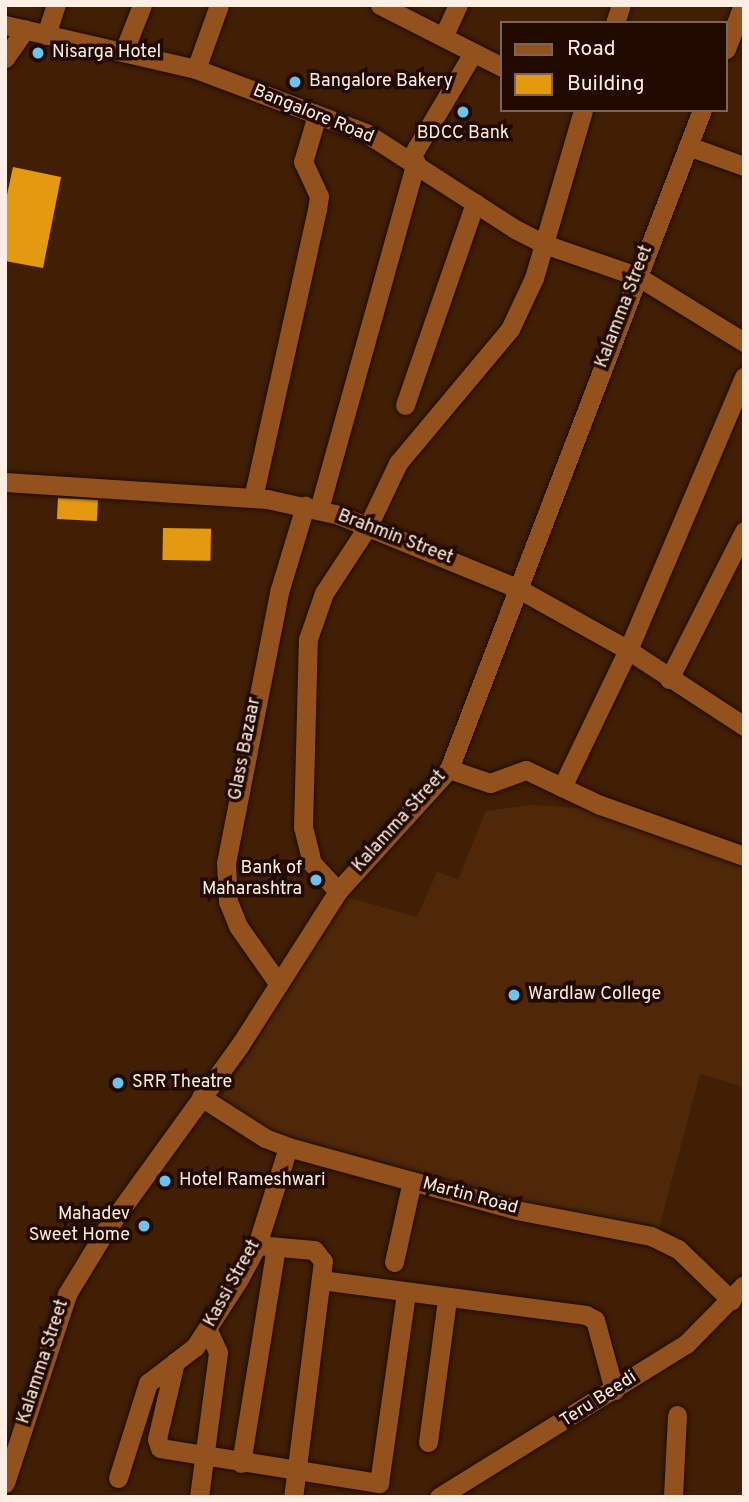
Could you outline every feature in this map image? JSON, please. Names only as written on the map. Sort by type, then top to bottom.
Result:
[{"type":"street","points":[[46,35],[56,5]]},
{"type":"street","points":[[124,51],[142,5]]},
{"type":"street","points":[[196,69],[219,5]]},
{"type":"street","points":[[380,5],[500,66]]},
{"type":"street","points":[[443,37],[458,5]]},
{"type":"street","points":[[728,43],[743,5]]},
{"type":"street","name":"Bangalore Road","points":[[5,25],[196,69],[366,133],[544,244],[637,275],[744,342]]},
{"type":"street","points":[[5,58],[25,30]]},
{"type":"street","name":"Glass Bazaar","points":[[278,984],[238,926],[228,901],[226,863],[280,589],[312,508],[413,161],[473,53]]},
{"type":"street","points":[[338,891],[312,863],[306,846],[310,710],[305,655],[324,593],[368,526],[398,463],[510,329],[534,278],[582,112]]},
{"type":"street","name":"Kalamma Street","points":[[5,1483],[66,1294],[106,1230],[201,1097],[338,891],[449,769],[701,112]]},
{"type":"street","points":[[253,498],[317,210],[319,196],[303,162],[317,115]]},
{"type":"street","points":[[688,146],[744,166]]},
{"type":"street","points":[[405,405],[475,203]]},
{"type":"street","points":[[562,787],[628,650],[744,377]]},
{"type":"street","name":"Brahmin Street","points":[[5,482],[253,498],[312,508],[368,526],[519,589],[628,650],[744,726]]},
{"type":"street","points":[[669,679],[744,531]]},
{"type":"street","points":[[449,769],[491,783],[526,771],[744,856]]},
{"type":"street","name":"Martin Road","points":[[201,1097],[265,1138],[288,1147],[516,1210],[651,1236],[678,1249],[731,1300]]},
{"type":"street","name":"Kassi Street","points":[[118,1478],[145,1391],[158,1373],[175,1362],[208,1331],[266,1246],[288,1147]]},
{"type":"street","points":[[394,1262],[412,1181]]},
{"type":"street","points":[[241,1463],[266,1246],[318,1251],[323,1261],[294,1471],[293,1497]]},
{"type":"street","points":[[321,1280],[406,1294],[586,1315],[595,1320],[614,1390]]},
{"type":"street","name":"Teru Beedi","points":[[439,1497],[687,1343],[744,1285]]},
{"type":"street","points":[[175,1362],[157,1444],[203,1458],[294,1471],[379,1490],[406,1294]]},
{"type":"street","points":[[428,1442],[447,1299]]},
{"type":"street","points":[[199,1497],[218,1352],[208,1331]]},
{"type":"street","points":[[673,1497],[677,1415]]},
{"type":"shaded area","name":"Wardlaw College","points":[[531,805],[580,808],[744,866],[744,1087],[700,1074],[659,1228],[520,1204],[280,1136],[219,1101],[346,897],[417,917],[437,872],[458,879],[486,811]]},
{"type":"building","points":[[13,167],[61,177],[43,268],[5,261],[5,204]]},
{"type":"building","points":[[58,498],[98,500],[97,521],[57,519]]},
{"type":"building","points":[[163,528],[211,529],[210,561],[162,560]]},
{"type":"place","name":"Nisarga Hotel","points":[[38,53]]},
{"type":"place","name":"Bangalore Bakery","points":[[295,82]]},
{"type":"place","name":"BDCC Bank","points":[[463,112]]},
{"type":"place","name":"Bank of Maharashtra","points":[[316,880]]},
{"type":"place","name":"Wardlaw College","points":[[514,995]]},
{"type":"place","name":"SRR Theatre","points":[[118,1083]]},
{"type":"place","name":"Hotel Rameshwari","points":[[165,1181]]},
{"type":"place","name":"Mahadev Sweet Home","points":[[144,1226]]}]
